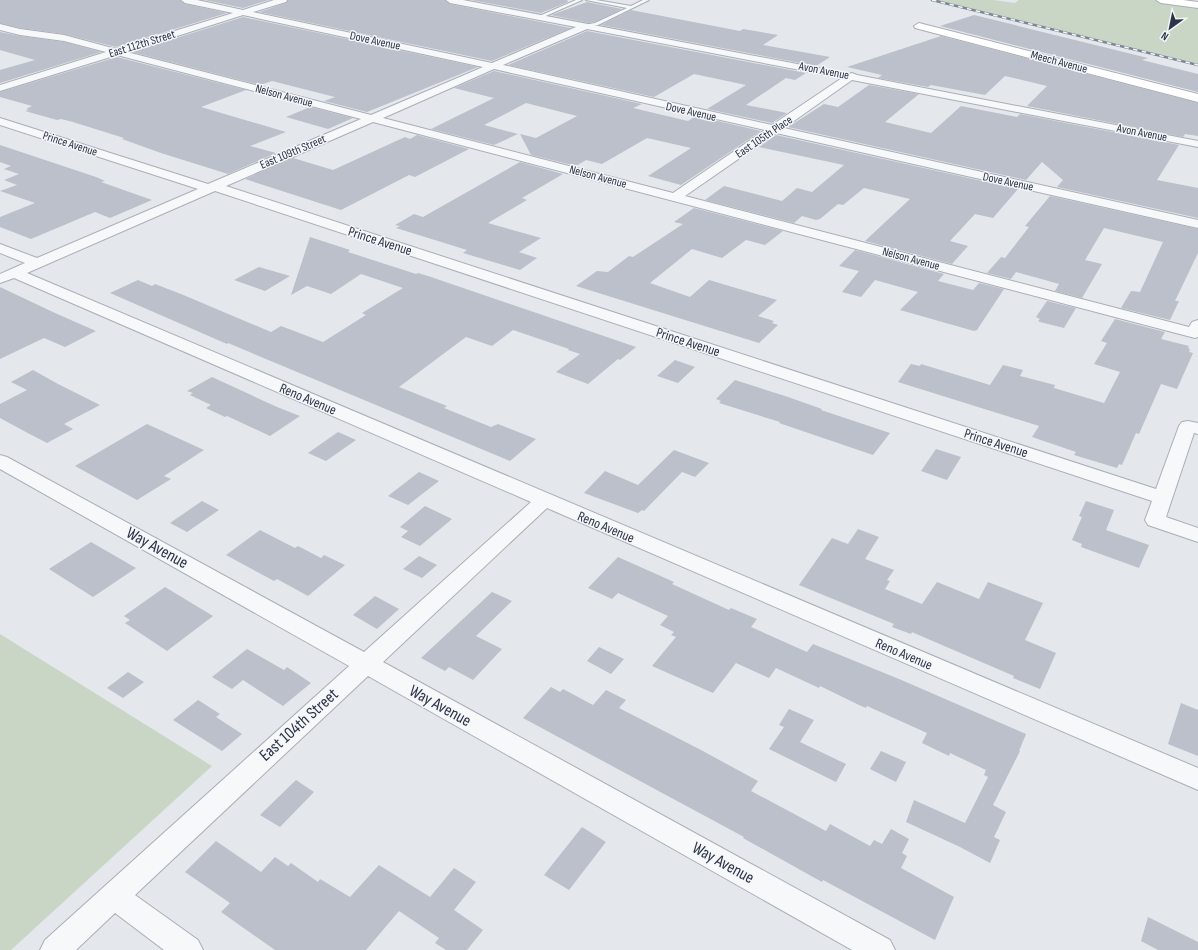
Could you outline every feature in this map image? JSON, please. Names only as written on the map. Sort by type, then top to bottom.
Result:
[{"type":"street","name":"Dove Avenue","points":[[185,0],[492,66],[1198,224]]},
{"type":"street","name":"East 112th Street","points":[[0,88],[283,0]]},
{"type":"street","name":"Avon Avenue","points":[[450,0],[852,76],[1198,144]]},
{"type":"street","points":[[1162,0],[1198,5]]},
{"type":"street","name":"East 109th Street","points":[[8,276],[210,187],[586,26]]},
{"type":"street","name":"Meech Avenue","points":[[919,26],[1198,98]]},
{"type":"street","name":"Nelson Avenue","points":[[0,27],[20,32],[64,38],[675,197],[1196,329]]},
{"type":"street","name":"East 105th Place","points":[[675,197],[852,76]]},
{"type":"street","name":"Prince Avenue","points":[[0,121],[210,187],[1163,498]]},
{"type":"street","points":[[0,248],[38,263]]},
{"type":"street","name":"Reno Avenue","points":[[8,276],[544,500],[1198,779]]},
{"type":"street","points":[[1193,428],[1155,520],[1198,535]]},
{"type":"street","name":"Way Avenue","points":[[0,461],[880,950]]},
{"type":"street","name":"East 104th Street","points":[[55,950],[544,500]]},
{"type":"street","points":[[113,895],[188,950]]},
{"type":"lane","points":[[539,17],[580,0]]},
{"type":"lane","points":[[588,0],[630,7]]},
{"type":"lane","points":[[586,26],[596,24],[647,0]]},
{"type":"green space","points":[[932,0],[993,0],[1015,3],[1019,0],[1160,0],[1198,5],[1198,64]]},
{"type":"green space","points":[[0,634],[212,766],[11,950],[0,950]]},
{"type":"building","points":[[0,0],[180,0],[185,4],[227,13],[116,47],[64,34],[20,28],[0,23]]},
{"type":"building","points":[[204,0],[269,0],[243,8]]},
{"type":"building","points":[[288,0],[445,0],[450,4],[571,28],[492,61],[259,12],[286,3]]},
{"type":"building","points":[[471,0],[567,0],[568,2],[541,13]]},
{"type":"building","points":[[587,2],[622,9],[595,22],[589,23],[551,15]]},
{"type":"building","points":[[631,10],[740,31],[743,29],[778,35],[763,45],[830,57],[816,66],[601,25]]},
{"type":"building","points":[[974,15],[1148,58],[1142,60],[1198,74],[1198,92],[940,26]]},
{"type":"building","points":[[243,17],[478,67],[367,112],[324,101],[335,97],[272,81],[260,85],[132,52]]},
{"type":"building","points":[[587,31],[806,73],[795,80],[786,78],[746,105],[787,113],[772,123],[707,109],[746,85],[694,74],[654,97],[508,65]]},
{"type":"building","points":[[0,32],[64,42],[101,52],[0,83],[0,70],[35,60],[0,50]]},
{"type":"building","points":[[941,36],[1198,103],[1198,136],[1185,134],[1183,137],[1027,106],[1047,86],[1005,76],[985,95],[931,85],[928,87],[878,78],[882,75],[847,67]]},
{"type":"building","points":[[117,57],[246,90],[201,107],[286,132],[250,146],[276,153],[228,174],[161,153],[122,139],[124,138],[73,122],[61,119],[57,120],[25,111],[29,110],[26,109],[32,106],[0,97],[0,92]]},
{"type":"building","points":[[494,71],[642,104],[633,108],[688,121],[696,116],[761,131],[681,185],[648,176],[691,148],[647,138],[602,164],[586,160],[576,166],[531,155],[520,134],[536,138],[577,116],[526,103],[484,125],[518,134],[494,145],[431,129],[494,98],[454,88]]},
{"type":"building","points":[[869,85],[919,94],[885,122],[931,133],[961,106],[1017,117],[1020,114],[1179,145],[1157,180],[1198,188],[1198,218],[1057,187],[1063,180],[1042,162],[1026,180],[788,127],[824,104],[838,107]]},
{"type":"building","points":[[310,107],[353,118],[328,129],[286,117]]},
{"type":"building","points":[[417,135],[469,149],[415,177],[409,175],[341,210],[245,179],[293,158],[333,170],[405,137],[410,139]]},
{"type":"building","points":[[776,135],[1018,189],[993,218],[975,214],[950,241],[968,246],[952,264],[865,241],[910,199],[864,188],[843,205],[838,204],[820,219],[816,220],[802,216],[794,223],[705,200],[724,186],[782,201],[797,188],[812,192],[844,165],[759,147]]},
{"type":"building","points":[[0,145],[96,177],[105,181],[101,182],[152,200],[110,218],[95,212],[31,239],[0,227],[0,217],[35,203],[0,191],[17,185],[4,180],[19,174],[4,169],[11,166],[0,162]]},
{"type":"building","points":[[520,162],[563,174],[522,198],[527,200],[488,223],[541,238],[519,252],[537,258],[520,270],[463,253],[467,250],[396,228],[400,226],[395,225],[414,214],[423,217]]},
{"type":"building","points":[[1050,196],[1198,229],[1198,253],[1175,301],[1179,301],[1170,320],[1121,308],[1131,291],[1140,292],[1163,242],[1104,228],[1085,260],[1102,264],[1082,298],[1055,291],[1059,284],[1016,272],[1011,279],[987,273],[1001,257],[1005,258],[1029,227],[1025,226]]},
{"type":"building","points":[[694,208],[783,231],[765,245],[746,240],[722,258],[692,249],[650,283],[690,297],[709,280],[777,300],[758,316],[774,321],[772,323],[778,325],[759,343],[576,286],[597,271],[608,272],[629,256],[633,257],[683,224],[674,222]]},
{"type":"building","points":[[310,237],[350,250],[348,252],[416,274],[418,273],[428,276],[636,347],[620,360],[618,359],[588,384],[556,372],[580,354],[568,350],[569,349],[513,330],[492,346],[466,337],[399,387],[447,406],[444,408],[491,427],[498,424],[536,439],[510,461],[228,343],[227,344],[110,293],[138,280],[152,286],[155,284],[181,294],[271,332],[281,326],[323,342],[366,315],[362,313],[403,288],[361,274],[331,294],[307,286],[291,295]]},
{"type":"building","points":[[855,250],[944,274],[938,281],[973,290],[979,283],[1004,289],[977,330],[974,331],[900,310],[918,292],[875,280],[861,297],[842,292],[859,271],[839,266]]},
{"type":"building","points":[[259,267],[290,276],[265,291],[234,280]]},
{"type":"building","points":[[0,287],[96,331],[65,347],[44,338],[0,359]]},
{"type":"building","points":[[1047,301],[1076,308],[1064,328],[1038,321],[1040,319],[1036,317]]},
{"type":"building","points":[[1115,319],[1165,332],[1161,339],[1189,346],[1189,352],[1193,353],[1177,389],[1161,384],[1139,434],[1136,433],[1122,465],[1119,464],[1117,468],[1074,455],[1076,452],[1032,437],[1039,426],[898,382],[911,364],[920,366],[921,364],[990,385],[1003,365],[1023,370],[1020,376],[1055,385],[1054,388],[1104,403],[1120,372],[1094,364],[1107,343],[1101,341]]},
{"type":"building","points":[[675,360],[695,367],[678,383],[657,376]]},
{"type":"building","points":[[33,370],[100,405],[64,424],[73,429],[47,443],[0,418],[0,404],[27,390],[11,382]]},
{"type":"building","points":[[212,377],[300,416],[270,436],[227,416],[225,417],[206,408],[211,405],[190,395],[193,393],[187,391]]},
{"type":"building","points":[[735,380],[890,433],[873,455],[779,423],[780,422],[719,403],[721,401],[716,399]]},
{"type":"building","points":[[147,424],[204,450],[164,476],[171,479],[137,500],[75,466]]},
{"type":"building","points":[[338,432],[356,440],[326,461],[308,453]]},
{"type":"building","points":[[936,449],[961,457],[947,480],[921,471]]},
{"type":"building","points":[[674,450],[709,463],[695,477],[682,472],[644,511],[642,510],[638,513],[584,493],[605,471],[638,485]]},
{"type":"building","points":[[419,472],[439,481],[408,505],[388,496]]},
{"type":"building","points":[[202,501],[219,510],[187,532],[170,523]]},
{"type":"building","points":[[1086,501],[1114,510],[1106,530],[1149,545],[1139,568],[1081,547],[1082,544],[1072,540],[1082,517],[1079,516]]},
{"type":"building","points":[[425,506],[452,519],[420,546],[401,537],[408,531],[400,527]]},
{"type":"building","points":[[858,529],[879,537],[865,559],[894,570],[887,580],[890,581],[885,589],[922,604],[937,582],[979,599],[988,582],[1043,603],[1025,640],[1056,653],[1040,689],[1013,678],[1014,676],[912,632],[911,634],[892,627],[894,624],[799,585],[832,538],[848,544]]},
{"type":"building","points":[[260,530],[295,548],[298,546],[321,558],[324,555],[345,565],[308,596],[277,579],[274,581],[226,555]]},
{"type":"building","points":[[91,542],[136,568],[93,597],[49,569]]},
{"type":"building","points":[[419,556],[437,565],[422,578],[403,569]]},
{"type":"building","points":[[618,557],[674,582],[672,584],[729,610],[731,608],[757,619],[751,627],[807,652],[813,644],[899,679],[1026,734],[1020,751],[993,805],[1006,812],[994,837],[1000,840],[990,863],[960,847],[906,822],[914,800],[965,823],[988,777],[984,775],[986,770],[950,753],[949,756],[922,743],[927,733],[867,706],[866,708],[859,705],[820,686],[819,688],[776,668],[769,678],[736,663],[713,693],[652,666],[676,637],[671,635],[674,632],[660,625],[668,616],[618,593],[612,599],[588,588]]},
{"type":"building","points":[[165,587],[213,616],[167,651],[125,623],[130,620],[124,616]]},
{"type":"building","points":[[492,592],[512,601],[476,636],[502,649],[473,680],[449,667],[445,671],[421,658]]},
{"type":"building","points":[[375,596],[399,609],[377,629],[353,615]]},
{"type":"building","points":[[599,647],[624,659],[611,674],[587,661]]},
{"type":"building","points":[[247,649],[284,670],[287,667],[311,683],[283,706],[243,680],[232,689],[212,677]]},
{"type":"building","points":[[128,672],[144,682],[123,698],[107,688]]},
{"type":"building","points":[[551,687],[560,692],[563,689],[593,705],[606,690],[626,700],[619,708],[758,781],[751,791],[826,831],[830,824],[870,846],[874,840],[882,844],[891,829],[909,839],[902,853],[907,856],[901,868],[954,897],[935,940],[823,880],[822,882],[743,838],[744,837],[523,718]]},
{"type":"building","points":[[198,700],[220,714],[216,717],[242,734],[222,751],[173,720]]},
{"type":"building","points":[[1181,703],[1198,710],[1198,756],[1168,744]]},
{"type":"building","points":[[789,709],[814,720],[800,742],[846,764],[836,782],[769,749],[784,727],[779,725]]},
{"type":"building","points":[[881,751],[906,762],[896,782],[870,769]]},
{"type":"building","points":[[296,780],[314,792],[280,827],[260,815]]},
{"type":"building","points":[[582,827],[606,842],[569,890],[544,875]]},
{"type":"building","points":[[216,841],[261,872],[275,857],[288,866],[291,863],[318,882],[320,879],[350,897],[379,865],[430,897],[454,868],[476,882],[454,910],[483,930],[467,950],[446,950],[435,943],[439,938],[399,911],[366,950],[275,950],[221,912],[230,903],[185,872]]},
{"type":"building","points":[[1148,917],[1198,942],[1198,950],[1158,950],[1141,941]]},
{"type":"railway","points":[[932,0],[1198,65]]}]
